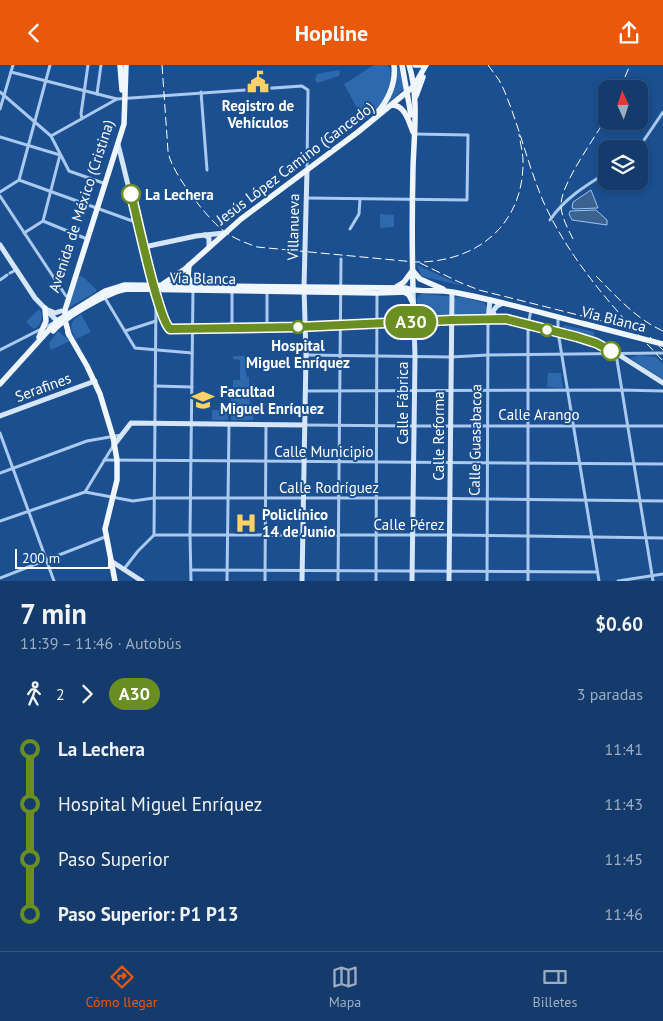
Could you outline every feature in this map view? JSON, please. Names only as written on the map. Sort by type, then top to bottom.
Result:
[{"type":"main road","points":[[361,130],[378,112],[387,98],[392,85],[394,65]]},
{"type":"main road","name":"Calle Fábrica","points":[[402,65],[414,134]]},
{"type":"main road","name":"Calle Fábrica","points":[[409,65],[414,86],[415,106],[412,199],[413,290]]},
{"type":"main road","points":[[415,65],[426,65],[418,87],[415,106]]},
{"type":"main road","name":"Jesús López Camino (Gancedo)","points":[[155,289],[174,277],[224,233],[392,105],[414,86],[426,65]]},
{"type":"main road","name":"Avenida de México (Cristina)","points":[[61,318],[66,296],[118,142],[123,120],[121,99],[123,66]]},
{"type":"main road","points":[[392,105],[397,105],[401,108],[414,134]]},
{"type":"main road","name":"Avenida de México (Cristina)","points":[[61,318],[86,238]]},
{"type":"main road","points":[[189,265],[188,277],[193,288]]},
{"type":"main road","points":[[392,288],[402,284],[409,277],[412,269]]},
{"type":"main road","points":[[412,269],[420,279],[451,291]]},
{"type":"main road","points":[[155,289],[174,277]]},
{"type":"main road","name":"Vía Blanca","points":[[162,285],[232,291],[304,290]]},
{"type":"main road","name":"Vía Blanca","points":[[0,384],[61,318],[105,291],[118,286],[155,289]]},
{"type":"main road","name":"Vía Blanca","points":[[0,390],[61,318],[120,290],[193,288],[340,290],[406,288],[413,290],[451,291],[663,344]]},
{"type":"main road","name":"Vía Blanca","points":[[340,290],[377,293],[404,293],[413,290]]},
{"type":"main road","points":[[404,293],[409,295],[413,303]]},
{"type":"main road","points":[[34,346],[44,328],[47,317],[45,308]]},
{"type":"main road","points":[[61,318],[95,381],[103,401],[114,445],[117,460],[117,480],[105,526],[105,537],[115,581]]},
{"type":"street","points":[[0,109],[13,65]]},
{"type":"street","points":[[50,65],[18,180],[0,194],[66,296]]},
{"type":"street","points":[[82,118],[88,65]]},
{"type":"street","points":[[97,94],[101,65]]},
{"type":"street","points":[[113,65],[123,66]]},
{"type":"street","points":[[11,72],[121,99],[201,92],[207,170]]},
{"type":"street","name":"Villanueva","points":[[201,92],[296,86],[307,88],[304,290],[306,355],[302,581]]},
{"type":"street","points":[[0,92],[51,137],[70,171],[105,184]]},
{"type":"street","points":[[51,137],[82,118],[121,99]]},
{"type":"street","points":[[644,140],[663,112]]},
{"type":"street","points":[[306,198],[467,200],[468,135],[414,134]]},
{"type":"street","points":[[0,137],[60,155]]},
{"type":"street","points":[[118,142],[155,289],[167,326],[173,329],[306,327],[492,317],[596,343],[616,353],[663,383]]},
{"type":"street","points":[[24,233],[43,221],[60,155]]},
{"type":"street","points":[[550,220],[560,206],[598,178]]},
{"type":"street","points":[[18,180],[139,224]]},
{"type":"street","points":[[350,229],[359,214],[360,199]]},
{"type":"street","points":[[43,221],[86,238]]},
{"type":"street","points":[[144,247],[224,233]]},
{"type":"street","points":[[205,235],[209,238],[209,246]]},
{"type":"street","points":[[0,245],[11,273],[45,308],[61,318]]},
{"type":"street","points":[[338,581],[341,259]]},
{"type":"street","points":[[0,280],[11,273]]},
{"type":"street","points":[[191,581],[193,288]]},
{"type":"street","points":[[124,569],[154,535],[155,289]]},
{"type":"street","name":"Calle Fábrica","points":[[412,581],[414,462],[413,290]]},
{"type":"street","points":[[232,291],[232,328]]},
{"type":"street","points":[[267,291],[267,327]]},
{"type":"street","name":"Calle Reforma","points":[[449,581],[451,291]]},
{"type":"street","points":[[376,581],[377,293]]},
{"type":"street","points":[[104,297],[135,348],[192,353]]},
{"type":"street","name":"Calle Guasabacoa","points":[[487,581],[488,355],[492,317],[490,300]]},
{"type":"street","points":[[492,317],[495,307],[502,303]]},
{"type":"street","points":[[45,308],[61,318]]},
{"type":"street","points":[[528,581],[528,325],[531,310]]},
{"type":"street","points":[[558,317],[558,333],[599,581]]},
{"type":"street","points":[[0,350],[61,318]]},
{"type":"street","points":[[125,331],[156,321]]},
{"type":"street","points":[[306,337],[310,329],[318,326]]},
{"type":"street","points":[[616,353],[653,581]]},
{"type":"street","points":[[306,355],[452,357],[529,354],[663,353]]},
{"type":"street","name":"Serafines","points":[[0,416],[95,381]]},
{"type":"street","points":[[155,386],[192,387]]},
{"type":"street","points":[[305,391],[621,389],[663,391]]},
{"type":"street","name":"Calle Arango","points":[[114,445],[131,423],[528,427],[663,426]]},
{"type":"street","points":[[227,581],[229,424]]},
{"type":"street","points":[[265,581],[266,424]]},
{"type":"street","points":[[0,433],[54,581]]},
{"type":"street","name":"Calle Arango","points":[[0,473],[87,441],[121,435]]},
{"type":"street","points":[[85,492],[114,445]]},
{"type":"street","name":"Calle Municipio","points":[[104,460],[663,464]]},
{"type":"street","name":"Calle Rodríguez","points":[[0,521],[85,492],[133,501],[154,497],[663,501]]},
{"type":"street","name":"Calle Pérez","points":[[154,535],[450,535],[663,538]]},
{"type":"street","points":[[0,578],[105,537]]},
{"type":"street","points":[[111,561],[142,581]]},
{"type":"street","points":[[191,570],[597,572]]},
{"type":"street","points":[[618,581],[663,574]]},
{"type":"shaded area","points":[[374,65],[387,65],[390,68],[390,84],[380,104],[364,121],[344,84]]},
{"type":"shaded area","points":[[395,65],[398,65],[405,88],[386,105]]},
{"type":"shaded area","points":[[340,71],[339,76],[317,83],[315,80],[317,74]]},
{"type":"shaded area","points":[[591,190],[598,208],[572,208],[573,202]]},
{"type":"shaded area","points":[[596,210],[607,220],[607,225],[572,220],[569,214],[570,211]]},
{"type":"shaded area","points":[[380,214],[394,215],[394,227],[380,228]]},
{"type":"shaded area","points":[[417,265],[463,286],[425,277],[421,275]]},
{"type":"shaded area","points":[[82,276],[96,289],[96,292],[68,308],[78,277]]},
{"type":"shaded area","points":[[421,294],[449,296],[449,318],[419,318],[417,298]]},
{"type":"shaded area","points":[[459,296],[484,303],[487,308],[486,316],[456,318],[454,315],[454,299]]},
{"type":"shaded area","points":[[39,309],[42,315],[41,320],[34,329],[26,322]]},
{"type":"shaded area","points":[[81,314],[91,332],[76,339],[71,325]]},
{"type":"shaded area","points":[[565,325],[594,332],[595,339],[563,331],[562,327]]},
{"type":"shaded area","points":[[58,331],[70,341],[51,350],[49,343]]},
{"type":"shaded area","points":[[639,355],[656,357],[663,364],[663,380],[630,358]]},
{"type":"shaded area","points":[[233,356],[249,356],[249,367],[245,368],[247,377],[249,377],[249,388],[233,387],[233,380],[240,380],[240,360],[233,359]]},
{"type":"shaded area","points":[[548,373],[561,373],[563,388],[547,387]]},
{"type":"shaded area","points":[[231,388],[235,389],[236,392],[249,392],[250,405],[231,405]]},
{"type":"shaded area","points":[[232,408],[254,408],[253,420],[231,420]]},
{"type":"shaded area","points":[[212,410],[228,411],[228,420],[212,420]]},
{"type":"railway","points":[[162,65],[168,151],[175,170],[191,195],[218,226],[233,237],[257,247],[415,262],[437,261],[458,256],[492,236],[505,221],[515,204],[521,184],[523,161],[519,134]]},
{"type":"railway","points":[[488,65],[504,90],[543,201],[554,224],[596,286],[663,361]]},
{"type":"railway","points":[[624,80],[630,65]]},
{"type":"railway","points":[[573,239],[563,215],[561,207],[562,198],[571,175],[599,130]]},
{"type":"railway","points":[[420,263],[479,290],[622,326],[634,331]]},
{"type":"railway","points":[[596,276],[635,314],[663,331]]},
{"type":"railway","points":[[650,337],[663,350]]},
{"type":"bus line","name":"A30","points":[[131,194],[153,284],[164,321],[170,329],[298,327],[506,319],[577,337],[596,343],[611,351]]},
{"type":"place","name":"Registro de Vehículos","points":[[258,82]]},
{"type":"place","name":"La Lechera","points":[[131,194]]},
{"type":"place","name":"Hospital Miguel Enríquez","points":[[298,327]]},
{"type":"place","name":"Facultad Miguel Enríquez","points":[[203,400]]},
{"type":"place","name":"Policlínico 14 de Junio","points":[[246,523]]}]
